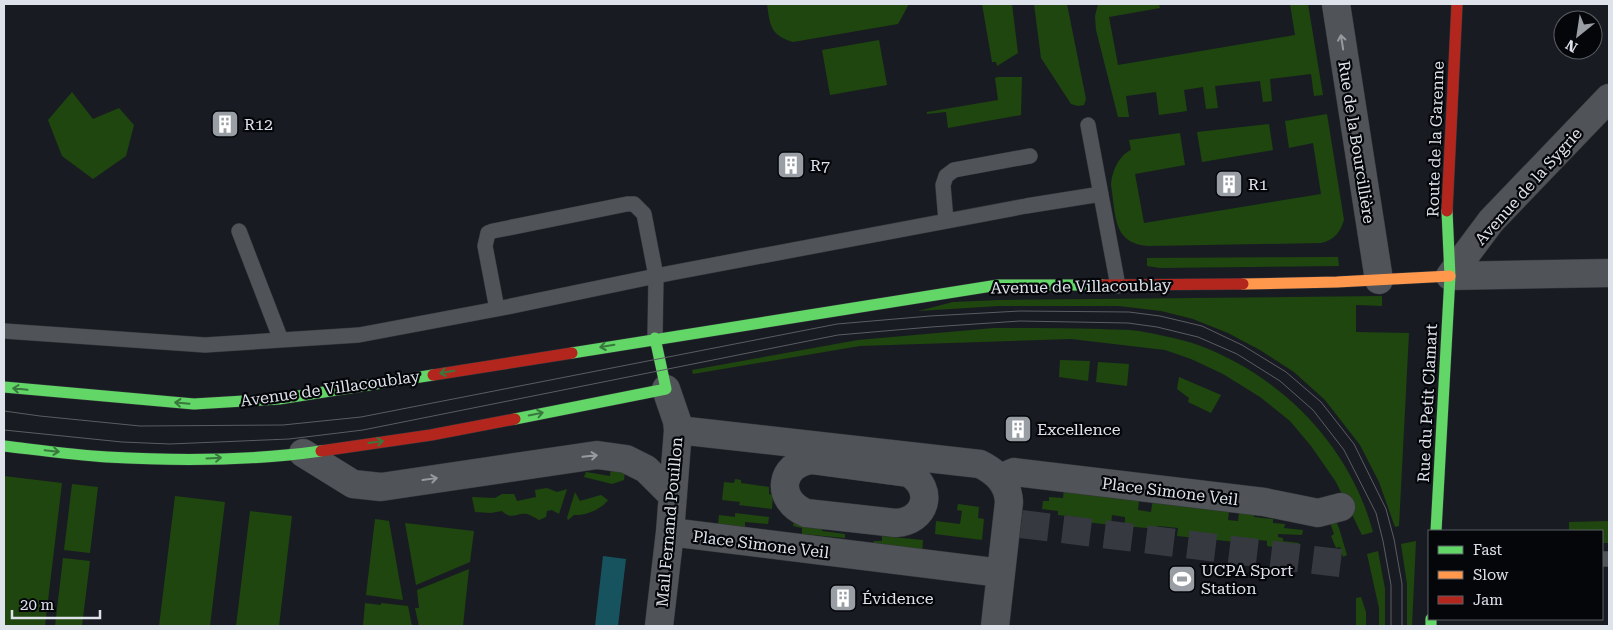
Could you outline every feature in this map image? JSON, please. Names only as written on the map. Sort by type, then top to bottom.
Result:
[{"type":"street","name":"Rue de la Bourcillière","points":[[1336,4],[1379,280]]},
{"type":"street","name":"Route de la Garenne","points":[[1450,276],[1448,204],[1457,4]]},
{"type":"street","name":"Avenue de la Sygrie","points":[[1450,276],[1492,221],[1609,98]]},
{"type":"street","points":[[1450,276],[1609,274]]},
{"type":"street","name":"Avenue de Villacoublay","points":[[4,387],[194,404],[269,399],[998,286],[1118,286],[1379,280],[1450,276]]},
{"type":"street","name":"Rue du Petit Clamart","points":[[1436,530],[1450,276]]},
{"type":"street","points":[[4,446],[116,457],[199,459],[303,453],[432,435],[666,389],[655,338]]},
{"type":"street","name":"Mail Fernand Pouillon","points":[[659,626],[670,532],[678,430],[677,421],[666,389]]},
{"type":"street","points":[[678,430],[980,464],[991,470],[1006,485],[1014,523],[1000,580],[995,626]]},
{"type":"street","points":[[303,453],[353,484],[381,486],[597,455],[626,459],[646,469],[673,496]]},
{"type":"street","name":"Place Simone Veil","points":[[1000,478],[1014,472],[1264,502],[1318,513],[1341,507]]},
{"type":"street","name":"Place Simone Veil","points":[[670,532],[1000,580]]},
{"type":"lane","points":[[1088,125],[1118,286]]},
{"type":"lane","points":[[946,221],[943,185],[946,176],[954,170],[1030,156]]},
{"type":"lane","points":[[4,331],[205,345],[359,335],[656,276],[1026,206],[1101,194]]},
{"type":"lane","points":[[497,309],[485,246],[488,233],[493,230],[634,204],[644,214],[656,276],[655,338]]},
{"type":"lane","points":[[239,232],[281,340]]},
{"type":"green space","points":[[767,4],[909,4],[898,24],[793,42],[780,36],[772,28]]},
{"type":"green space","points":[[982,4],[1012,4],[1018,53],[997,66],[996,62],[992,62]]},
{"type":"green space","points":[[1034,4],[1067,4],[1086,99],[1084,105],[1071,104],[1041,58]]},
{"type":"green space","points":[[1098,4],[1159,4],[1160,8],[1109,17],[1118,65],[1295,35],[1290,4],[1308,4],[1323,95],[1314,96],[1311,74],[1270,79],[1272,101],[1263,102],[1260,81],[1215,86],[1218,108],[1206,109],[1203,87],[1184,90],[1187,111],[1159,115],[1156,92],[1126,96],[1129,117],[1118,117],[1096,30],[1095,16]]},
{"type":"green space","points":[[879,40],[887,85],[830,95],[822,50]]},
{"type":"green space","points":[[1022,77],[1021,115],[948,128],[946,112],[927,114],[927,112],[998,100],[995,78]]},
{"type":"green space","points":[[72,92],[93,119],[119,108],[134,125],[126,156],[93,179],[62,156],[48,120]]},
{"type":"green space","points":[[1327,114],[1344,220],[1341,229],[1330,240],[1321,243],[1149,246],[1128,240],[1118,226],[1111,185],[1116,165],[1131,150],[1129,140],[1180,133],[1185,165],[1135,174],[1144,223],[1321,194],[1313,143],[1289,148],[1285,121]]},
{"type":"green space","points":[[1269,124],[1273,150],[1202,162],[1197,132]]},
{"type":"green space","points":[[1338,257],[1339,266],[1160,268],[1147,266],[1147,258]]},
{"type":"green space","points":[[1382,296],[1382,306],[1356,305],[1356,332],[1409,333],[1399,526],[1395,527],[1379,482],[1360,445],[1325,400],[1294,372],[1260,350],[1228,333],[1193,319],[1161,311],[1119,306],[999,306],[918,311],[953,302],[999,300]]},
{"type":"green space","points":[[994,328],[1139,331],[1192,343],[1229,358],[1258,375],[1284,395],[1330,443],[1348,471],[1362,501],[1373,532],[1362,535],[1336,482],[1311,446],[1290,421],[1260,397],[1223,374],[1191,359],[1165,350],[1071,339],[860,346],[693,374],[692,370],[858,340]]},
{"type":"green space","points":[[1060,360],[1090,361],[1088,381],[1059,377]]},
{"type":"green space","points":[[1098,362],[1129,364],[1127,386],[1096,382]]},
{"type":"green space","points":[[1179,377],[1221,395],[1211,413],[1188,402],[1189,398],[1177,389]]},
{"type":"green space","points":[[611,466],[625,469],[624,480],[612,484],[584,477],[586,472],[610,476]]},
{"type":"green space","points":[[4,476],[62,483],[45,626],[4,626]]},
{"type":"green space","points":[[735,479],[741,480],[741,483],[769,487],[769,494],[773,495],[772,509],[739,505],[740,502],[722,500],[724,482],[734,483]]},
{"type":"green space","points":[[72,484],[98,487],[90,553],[64,550]]},
{"type":"green space","points":[[547,488],[557,492],[567,489],[559,514],[552,510],[547,511],[546,517],[539,520],[527,514],[512,516],[502,511],[491,513],[475,512],[472,497],[495,498],[502,494],[514,494],[517,501],[536,497],[535,490]]},
{"type":"green space","points":[[1064,488],[1111,496],[1111,498],[1139,501],[1138,510],[1151,512],[1153,499],[1229,511],[1228,520],[1238,521],[1239,512],[1254,514],[1254,517],[1273,519],[1273,523],[1285,524],[1284,528],[1303,530],[1302,535],[1278,534],[1278,537],[1283,538],[1283,541],[1299,543],[1299,550],[1267,546],[1267,541],[1236,537],[1236,542],[1177,536],[1178,528],[1158,526],[1157,529],[1125,526],[1125,517],[1112,515],[1111,525],[1077,521],[1077,517],[1058,515],[1058,511],[1042,509],[1043,501],[1049,501],[1049,497],[1063,498]]},
{"type":"green space","points":[[575,492],[580,501],[601,495],[608,500],[598,509],[574,515],[568,520]]},
{"type":"green space","points":[[175,496],[225,502],[210,626],[159,626]]},
{"type":"green space","points":[[958,504],[979,507],[978,518],[984,519],[982,540],[935,534],[936,521],[960,524],[962,511],[957,510]]},
{"type":"green space","points":[[250,511],[292,516],[279,626],[236,626]]},
{"type":"green space","points":[[735,513],[769,517],[768,524],[745,522],[745,527],[718,524],[719,515],[735,517]]},
{"type":"green space","points":[[1334,517],[1347,555],[1343,557],[1340,547],[1336,548],[1331,536],[1334,534],[1330,522]]},
{"type":"green space","points":[[375,519],[389,521],[403,600],[366,595]]},
{"type":"green space","points":[[1609,521],[1609,543],[1603,543],[1603,530],[1569,530],[1569,522]]},
{"type":"green space","points":[[794,522],[823,525],[822,531],[845,534],[845,538],[802,534],[802,528],[793,526]]},
{"type":"green space","points":[[405,523],[474,531],[470,562],[416,585]]},
{"type":"green space","points":[[882,536],[923,540],[922,553],[873,544],[874,541],[882,541]]},
{"type":"green space","points":[[1416,541],[1412,626],[1407,626],[1407,584],[1401,544]]},
{"type":"green space","points":[[1378,551],[1385,589],[1385,626],[1379,626],[1379,608],[1367,554]]},
{"type":"green space","points":[[63,558],[90,561],[82,626],[55,626]]},
{"type":"green space","points":[[469,569],[463,626],[419,626],[415,608],[419,608],[417,590]]},
{"type":"green space","points":[[1361,597],[1366,612],[1366,626],[1356,626],[1356,598]]},
{"type":"green space","points":[[365,603],[408,606],[412,626],[363,626]]},
{"type":"water","points":[[603,556],[626,559],[618,626],[595,626]]},
{"type":"tunnel","points":[[1021,524],[1347,564]]},
{"type":"tram line","points":[[4,411],[140,426],[283,425],[361,417],[837,324],[1020,311],[1129,312],[1160,316],[1202,326],[1242,345],[1286,372],[1321,402],[1354,444],[1386,509],[1394,539],[1402,584],[1402,626]]},
{"type":"tram line","points":[[4,430],[122,442],[170,444],[289,439],[363,430],[838,335],[1020,321],[1128,323],[1157,327],[1198,337],[1237,354],[1280,381],[1313,410],[1344,450],[1376,513],[1391,585],[1391,626]]},
{"type":"traffic: fast","points":[[1436,530],[1450,276],[1447,211]]},
{"type":"traffic: fast","points":[[572,353],[998,285],[1103,285]]},
{"type":"traffic: fast","points":[[515,419],[666,389],[655,338]]},
{"type":"traffic: fast","points":[[4,387],[194,404],[279,399],[433,375]]},
{"type":"traffic: fast","points":[[4,446],[94,456],[160,459],[268,457],[321,451]]},
{"type":"traffic: fast","points":[[1431,620],[1431,626]]},
{"type":"traffic: slow","points":[[1243,284],[1337,282],[1450,276]]},
{"type":"traffic: jam","points":[[1447,211],[1457,4]]},
{"type":"traffic: jam","points":[[1103,285],[1243,284]]},
{"type":"traffic: jam","points":[[433,375],[572,353]]},
{"type":"traffic: jam","points":[[321,451],[431,435],[515,419]]},
{"type":"place","name":"R12","points":[[225,124]]},
{"type":"place","name":"R7","points":[[791,165]]},
{"type":"place","name":"R1","points":[[1229,184]]},
{"type":"place","name":"Excellence","points":[[1018,429]]},
{"type":"place","name":"UCPA Sport Station","points":[[1182,579]]},
{"type":"place","name":"Évidence","points":[[843,598]]}]
